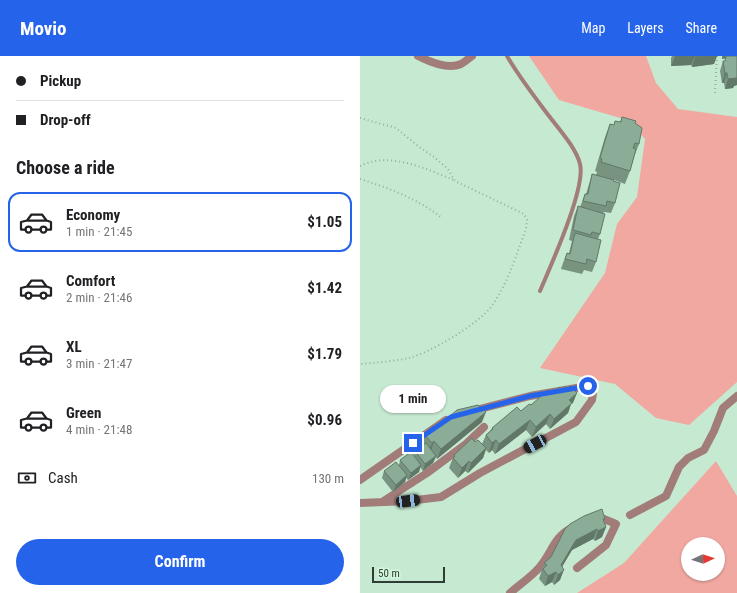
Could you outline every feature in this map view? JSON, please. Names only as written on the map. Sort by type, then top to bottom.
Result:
[{"type":"street","points":[[418,56],[441,65],[452,66],[462,64],[472,56]]},
{"type":"street","points":[[360,503],[408,501],[441,496],[480,473],[576,422],[592,400],[594,393],[588,386],[530,396],[465,413]]},
{"type":"street","points":[[630,515],[666,496],[679,467],[688,458],[704,450],[714,431],[723,408],[737,396]]},
{"type":"street","points":[[360,480],[451,417]]},
{"type":"street","points":[[381,502],[427,473],[466,444],[484,427]]},
{"type":"street","points":[[510,593],[536,572],[562,533],[595,518],[604,519],[616,524],[606,545],[577,568]]},
{"type":"lane","points":[[507,56],[535,97],[565,136],[576,154],[581,168],[580,183],[567,224],[540,291]]},
{"type":"path","points":[[714,92],[717,56]]},
{"type":"path","points":[[360,118],[396,128],[434,157],[448,170],[455,181]]},
{"type":"path","points":[[360,166],[383,160],[420,167],[514,208],[524,214],[527,220],[526,229],[507,279],[491,307],[482,317],[445,341],[419,355],[408,358],[360,364]]},
{"type":"path","points":[[360,179],[380,185],[403,195],[431,210],[442,218]]},
{"type":"shaded area","points":[[529,56],[646,56],[656,83],[678,109],[737,117],[737,382],[689,425],[656,418],[615,384],[540,368],[605,273],[617,224],[637,197],[645,139],[627,120],[559,100]]},
{"type":"shaded area","points":[[716,461],[737,496],[737,593],[577,593],[624,563]]},
{"type":"building","points":[[726,56],[737,56],[737,78],[728,79],[727,73],[725,73],[723,61],[725,61]]},
{"type":"building","points":[[622,117],[636,121],[635,123],[642,128],[639,144],[635,143],[633,148],[636,149],[630,171],[601,162],[602,159],[600,158],[610,124],[614,125],[615,121],[621,122]]},
{"type":"building","points":[[592,174],[620,183],[615,203],[607,201],[606,206],[583,201],[585,194],[588,194]]},
{"type":"building","points":[[578,206],[605,214],[600,234],[592,232],[591,235],[573,230]]},
{"type":"building","points":[[575,233],[601,240],[596,262],[587,259],[586,264],[565,259],[567,253],[570,254]]},
{"type":"building","points":[[565,386],[567,389],[570,386],[577,393],[569,400],[572,403],[554,419],[550,414],[536,427],[530,420],[499,444],[496,440],[492,443],[486,435],[517,407],[521,411],[528,405],[531,405],[548,390],[554,392],[560,387],[562,389]]},
{"type":"building","points":[[478,405],[486,412],[441,449],[434,441],[432,443],[424,434],[433,426],[435,429],[457,410]]},
{"type":"building","points":[[472,438],[475,442],[478,440],[486,448],[471,463],[469,461],[462,468],[453,458],[455,456],[454,455]]},
{"type":"building","points":[[426,443],[436,456],[425,464],[415,451]]},
{"type":"building","points":[[411,452],[421,465],[411,473],[400,460]]},
{"type":"building","points":[[396,462],[407,475],[396,485],[384,471]]},
{"type":"building","points":[[602,509],[606,527],[598,531],[597,529],[576,540],[561,565],[564,570],[558,575],[556,572],[548,576],[543,569],[547,565],[544,563],[551,557],[565,529],[570,524],[584,516]]},
{"type":"route","points":[[413,443],[451,417],[530,396],[588,386]]}]
